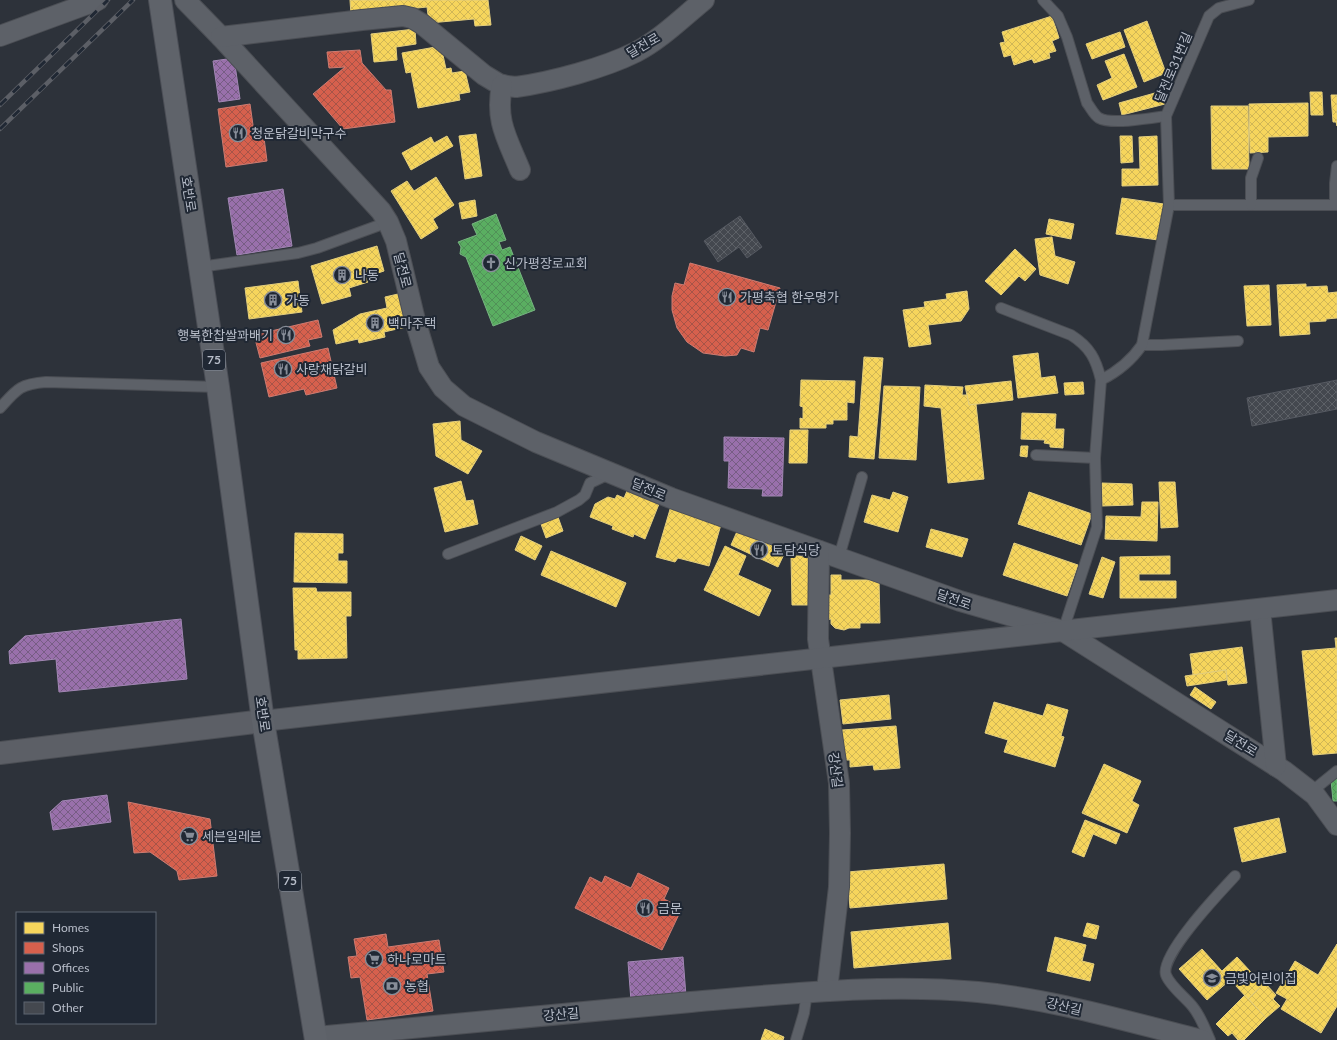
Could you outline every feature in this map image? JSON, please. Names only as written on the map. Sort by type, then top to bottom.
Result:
[{"type":"main road","name":"호반로","points":[[160,0],[218,387],[263,721],[316,1038]]},
{"type":"street","points":[[0,36],[98,0]]},
{"type":"street","name":"달전로","points":[[185,0],[381,211],[388,222],[396,241],[429,367],[443,388],[464,406],[536,442],[671,498],[960,602],[1064,631],[1276,766],[1311,792],[1336,822]]},
{"type":"street","name":"달전로","points":[[221,38],[403,16],[412,18],[422,24],[484,75],[502,85],[516,87],[574,74],[606,64],[636,52],[656,39],[704,0]]},
{"type":"street","points":[[502,85],[499,107],[500,122],[520,170]]},
{"type":"street","name":"강산길","points":[[819,551],[818,639],[839,783],[840,833],[839,887],[827,990]]},
{"type":"street","points":[[0,753],[263,721],[1337,600]]},
{"type":"street","name":"달전로","points":[[1260,609],[1276,766]]},
{"type":"street","name":"강산길","points":[[316,1038],[492,1020],[827,990],[903,989],[976,992],[1023,998],[1068,1007],[1202,1040]]},
{"type":"lane","name":"달전로31번길","points":[[1043,0],[1058,16],[1067,37],[1088,103],[1100,118],[1109,121],[1166,116],[1209,16],[1219,8],[1249,0]]},
{"type":"lane","points":[[1101,380],[1117,372],[1128,363],[1142,345],[1169,205],[1166,116]]},
{"type":"lane","points":[[1250,205],[1251,178],[1258,158]]},
{"type":"lane","points":[[1169,205],[1336,205],[1335,183],[1337,166]]},
{"type":"lane","points":[[200,267],[298,253],[317,248],[388,222]]},
{"type":"lane","points":[[1001,308],[1071,335],[1081,341],[1090,350],[1097,364],[1101,380],[1096,458],[1097,527],[1064,631]]},
{"type":"lane","points":[[1142,345],[1238,341]]},
{"type":"lane","points":[[0,408],[22,386],[32,383],[46,382],[218,387]]},
{"type":"lane","points":[[1036,455],[1096,458]]},
{"type":"lane","points":[[448,554],[562,509],[585,495],[590,483],[611,473]]},
{"type":"lane","points":[[839,558],[862,477]]},
{"type":"lane","points":[[1311,792],[1337,771]]},
{"type":"lane","points":[[1210,1040],[1203,1023],[1194,1008],[1166,976],[1166,967],[1184,935],[1235,876]]},
{"type":"lane","points":[[796,1040],[804,1013],[807,992]]},
{"type":"building: Homes","points":[[350,0],[488,0],[491,25],[475,26],[474,19],[429,23],[427,7],[351,15]]},
{"type":"building: Homes","points":[[1052,16],[1059,38],[1052,41],[1056,51],[1049,53],[1050,58],[1034,63],[1032,59],[1014,65],[1011,55],[1004,57],[1000,43],[1005,42],[1002,32]]},
{"type":"building: Homes","points":[[1147,21],[1166,73],[1144,82],[1124,30]]},
{"type":"building: Homes","points":[[415,29],[416,44],[396,47],[397,60],[374,62],[371,34]]},
{"type":"building: Homes","points":[[1120,32],[1125,47],[1092,59],[1086,44]]},
{"type":"building: Homes","points":[[441,46],[446,69],[451,68],[452,73],[465,71],[470,92],[459,94],[460,100],[418,108],[411,72],[406,73],[402,53]]},
{"type":"building: Homes","points":[[1124,54],[1137,87],[1103,100],[1097,85],[1112,78],[1105,61]]},
{"type":"building: Homes","points":[[1162,91],[1165,104],[1122,115],[1119,103]]},
{"type":"building: Homes","points":[[1310,92],[1322,92],[1323,115],[1311,115]]},
{"type":"building: Homes","points":[[1331,95],[1337,95],[1337,126],[1336,122],[1333,122]]},
{"type":"building: Homes","points":[[1308,103],[1308,136],[1268,137],[1268,152],[1250,153],[1249,104]]},
{"type":"building: Homes","points":[[1211,106],[1248,106],[1249,169],[1212,169]]},
{"type":"building: Homes","points":[[476,134],[482,176],[465,179],[459,136]]},
{"type":"building: Homes","points":[[447,136],[453,146],[411,170],[402,153],[431,137],[434,143]]},
{"type":"building: Homes","points":[[1120,136],[1132,136],[1133,162],[1121,163]]},
{"type":"building: Homes","points":[[1157,136],[1158,185],[1122,186],[1122,169],[1140,169],[1139,137]]},
{"type":"building: Homes","points":[[436,177],[454,205],[433,219],[438,228],[421,239],[391,191],[407,181],[414,191]]},
{"type":"building: Homes","points":[[1122,198],[1164,204],[1158,240],[1116,234]]},
{"type":"building: Homes","points":[[475,200],[477,216],[462,219],[459,203]]},
{"type":"building: Homes","points":[[1049,219],[1074,224],[1071,239],[1046,234]]},
{"type":"building: Homes","points":[[1052,237],[1055,256],[1075,262],[1068,284],[1040,275],[1035,239]]},
{"type":"building: Homes","name":"나동","points":[[377,246],[384,271],[366,277],[368,282],[349,288],[351,296],[322,304],[311,266]]},
{"type":"building: Homes","points":[[1015,249],[1036,269],[1025,281],[1019,276],[1001,295],[985,281]]},
{"type":"building: Homes","name":"가동","points":[[298,281],[302,312],[249,319],[245,288]]},
{"type":"building: Homes","points":[[1306,284],[1306,287],[1327,286],[1328,293],[1337,292],[1337,318],[1326,319],[1326,321],[1309,322],[1310,334],[1280,336],[1277,285]]},
{"type":"building: Homes","points":[[1269,285],[1271,325],[1247,326],[1244,286]]},
{"type":"building: Homes","points":[[967,291],[969,309],[961,321],[928,325],[931,344],[909,347],[903,310],[925,307],[924,302],[947,299],[946,294]]},
{"type":"building: Homes","name":"백마주택","points":[[398,294],[406,327],[384,332],[385,337],[359,343],[358,339],[336,344],[333,330],[360,314],[387,308],[385,297]]},
{"type":"building: Homes","points":[[1038,353],[1041,378],[1055,376],[1058,393],[1018,398],[1013,356]]},
{"type":"building: Homes","points":[[864,357],[883,358],[874,459],[849,457],[850,436],[858,437]]},
{"type":"building: Homes","points":[[801,380],[855,381],[854,403],[847,402],[847,420],[833,420],[833,424],[826,424],[826,428],[800,428],[800,418],[803,419],[803,407],[800,406]]},
{"type":"building: Homes","points":[[1011,381],[1013,400],[969,405],[965,386]]},
{"type":"building: Homes","points":[[1083,382],[1084,394],[1065,395],[1064,383]]},
{"type":"building: Homes","points":[[925,385],[963,387],[962,395],[967,395],[969,405],[976,404],[984,479],[948,483],[941,408],[924,406]]},
{"type":"building: Homes","points":[[884,386],[920,387],[916,460],[879,458]]},
{"type":"building: Homes","points":[[1022,413],[1056,414],[1055,429],[1064,429],[1063,448],[1050,447],[1050,444],[1044,443],[1045,440],[1021,439]]},
{"type":"building: Homes","points":[[460,421],[461,440],[482,451],[468,474],[436,456],[433,424]]},
{"type":"building: Homes","points":[[790,430],[808,430],[807,463],[789,463]]},
{"type":"building: Homes","points":[[1021,446],[1028,446],[1027,457],[1020,456]]},
{"type":"building: Homes","points":[[461,481],[466,501],[473,500],[478,524],[445,532],[434,488]]},
{"type":"building: Homes","points":[[1159,482],[1175,482],[1178,527],[1161,528]]},
{"type":"building: Homes","points":[[1102,483],[1132,484],[1133,505],[1102,506]]},
{"type":"building: Homes","points":[[627,491],[659,504],[645,539],[634,534],[633,537],[612,529],[613,526],[590,517],[595,504],[608,497],[615,499],[617,495],[624,498]]},
{"type":"building: Homes","points":[[893,492],[908,497],[898,532],[864,522],[872,495],[890,500]]},
{"type":"building: Homes","points":[[1029,492],[1092,514],[1081,545],[1018,524]]},
{"type":"building: Homes","points":[[1142,502],[1158,502],[1157,541],[1105,539],[1106,516],[1141,517]]},
{"type":"building: Homes","points":[[671,506],[722,521],[709,566],[678,558],[675,562],[656,557]]},
{"type":"building: Homes","points":[[558,517],[563,531],[546,538],[541,524]]},
{"type":"building: Homes","points":[[739,527],[787,548],[778,567],[731,545]]},
{"type":"building: Homes","points":[[931,529],[968,539],[962,557],[926,547]]},
{"type":"building: Homes","points":[[295,533],[343,534],[343,553],[338,553],[338,561],[347,561],[347,583],[294,582]]},
{"type":"building: Homes","points":[[521,536],[542,546],[535,560],[515,550]]},
{"type":"building: Homes","points":[[1014,543],[1078,565],[1067,596],[1003,575]]},
{"type":"building: Homes","points":[[725,546],[746,556],[738,575],[771,590],[759,616],[704,590]]},
{"type":"building: Homes","points":[[551,551],[626,583],[616,607],[541,575]]},
{"type":"building: Homes","points":[[791,556],[808,556],[809,605],[792,605]]},
{"type":"building: Homes","points":[[1170,556],[1170,574],[1139,574],[1139,581],[1176,581],[1176,598],[1120,598],[1120,557]]},
{"type":"building: Homes","points":[[1102,557],[1115,562],[1103,598],[1089,594]]},
{"type":"building: Homes","points":[[831,575],[841,575],[841,580],[879,580],[880,623],[860,623],[860,628],[849,628],[844,630],[835,628],[831,624],[831,619],[825,620],[825,595],[831,595]]},
{"type":"building: Homes","points":[[293,588],[316,588],[317,592],[351,592],[351,616],[346,616],[347,658],[298,659],[298,650],[295,650]]},
{"type":"building: Homes","points":[[1335,638],[1337,638],[1337,753],[1313,755],[1302,651],[1336,648]]},
{"type":"building: Homes","points":[[1242,647],[1247,683],[1228,685],[1226,670],[1193,675],[1190,654]]},
{"type":"building: Homes","points":[[1226,670],[1227,680],[1187,686],[1185,676]]},
{"type":"building: Homes","points":[[1195,687],[1216,702],[1211,709],[1190,695]]},
{"type":"building: Homes","points":[[889,695],[891,719],[843,724],[840,700]]},
{"type":"building: Homes","points":[[994,702],[1043,716],[1047,704],[1068,710],[1061,736],[1064,737],[1055,767],[1004,752],[1008,740],[985,733]]},
{"type":"building: Homes","points":[[896,726],[900,768],[874,770],[873,765],[850,767],[850,760],[845,760],[842,730]]},
{"type":"building: Homes","points":[[1104,764],[1141,781],[1132,801],[1139,805],[1127,833],[1082,813]]},
{"type":"building: Homes","points":[[1279,818],[1286,852],[1242,862],[1234,828]]},
{"type":"building: Homes","points":[[1085,820],[1120,834],[1116,844],[1093,834],[1084,857],[1072,852]]},
{"type":"building: Homes","points":[[944,864],[947,899],[850,908],[847,872]]},
{"type":"building: Homes","points":[[948,923],[951,959],[854,968],[851,932]]},
{"type":"building: Homes","points":[[1087,923],[1099,926],[1096,939],[1083,936]]},
{"type":"building: Homes","points":[[1055,937],[1086,945],[1082,961],[1094,964],[1090,981],[1047,971]]},
{"type":"building: Homes","points":[[1337,944],[1337,1006],[1321,1033],[1281,1009],[1287,999],[1276,993],[1295,961],[1318,975]]},
{"type":"building: Homes","points":[[1202,949],[1230,980],[1207,1000],[1179,969]]},
{"type":"building: Homes","points":[[1237,957],[1263,985],[1248,999],[1222,971]]},
{"type":"building: Homes","points":[[1265,983],[1276,995],[1273,999],[1280,1006],[1266,1018],[1248,999]]},
{"type":"building: Homes","points":[[1245,995],[1266,1018],[1244,1040],[1238,1040],[1232,1033],[1228,1036],[1216,1024]]},
{"type":"building: Homes","points":[[765,1029],[784,1037],[783,1040],[761,1040]]},
{"type":"building: Shops","points":[[360,50],[362,63],[386,90],[391,90],[395,122],[343,129],[313,94],[345,67],[329,68],[327,52]]},
{"type":"building: Shops","points":[[250,104],[254,132],[263,130],[267,161],[226,167],[218,109]]},
{"type":"building: Shops","points":[[690,263],[780,288],[768,330],[760,328],[754,352],[741,348],[737,355],[725,356],[703,353],[687,342],[677,328],[672,310],[672,296],[675,283],[684,285]]},
{"type":"building: Shops","points":[[318,320],[322,337],[308,340],[310,346],[260,358],[254,335]]},
{"type":"building: Shops","points":[[328,348],[337,388],[306,395],[304,389],[269,397],[261,363]]},
{"type":"building: Shops","points":[[128,802],[210,819],[217,876],[179,880],[177,871],[150,852],[134,853]]},
{"type":"building: Shops","points":[[638,873],[669,888],[664,899],[682,908],[662,950],[575,908],[590,877],[602,883],[605,876],[631,888]]},
{"type":"building: Shops","points":[[386,934],[388,947],[439,940],[444,972],[427,974],[433,1011],[367,1020],[360,977],[351,978],[348,957],[357,956],[354,939]]},
{"type":"building: Offices","points":[[234,58],[240,99],[219,102],[213,61]]},
{"type":"building: Offices","points":[[283,189],[292,246],[237,255],[228,198]]},
{"type":"building: Offices","points":[[724,437],[784,438],[782,496],[762,496],[763,489],[728,488],[729,461],[724,461]]},
{"type":"building: Offices","points":[[181,619],[187,679],[59,692],[56,659],[10,664],[9,651],[25,636]]},
{"type":"building: Offices","points":[[107,795],[111,822],[53,830],[50,812],[62,801]]},
{"type":"building: Offices","points":[[683,957],[686,996],[631,1001],[628,962]]},
{"type":"building: Public","points":[[496,214],[506,240],[499,242],[502,250],[510,247],[535,310],[493,326],[466,257],[460,254],[461,247],[458,242],[477,235],[472,224]]},
{"type":"building: Public","points":[[1337,779],[1337,801],[1333,801],[1331,780]]},
{"type":"building: Other","points":[[740,216],[762,247],[747,258],[739,247],[718,262],[704,241]]},
{"type":"building: Other","points":[[1337,380],[1337,409],[1252,426],[1247,398]]},
{"type":"railway","points":[[0,105],[108,0]]},
{"type":"railway","points":[[0,129],[133,0]]},
{"type":"place","name":"청운닭갈비막구수","points":[[238,133]]},
{"type":"place","name":"신가평장로교회","points":[[491,263]]},
{"type":"place","name":"나동","points":[[342,275]]},
{"type":"place","name":"가평축협 한우명가","points":[[727,297]]},
{"type":"place","name":"가동","points":[[273,300]]},
{"type":"place","name":"백마주택","points":[[375,323]]},
{"type":"place","name":"행복한찹쌀꽈배기","points":[[286,335]]},
{"type":"place","name":"사랑채닭갈비","points":[[283,369]]},
{"type":"place","name":"토담식당","points":[[759,550]]},
{"type":"place","name":"세븐일레븐","points":[[189,836]]},
{"type":"place","name":"금문","points":[[645,908]]},
{"type":"place","name":"하나로마트","points":[[374,959]]},
{"type":"place","name":"금빛어린이집","points":[[1212,978]]},
{"type":"place","name":"농협","points":[[392,986]]}]
